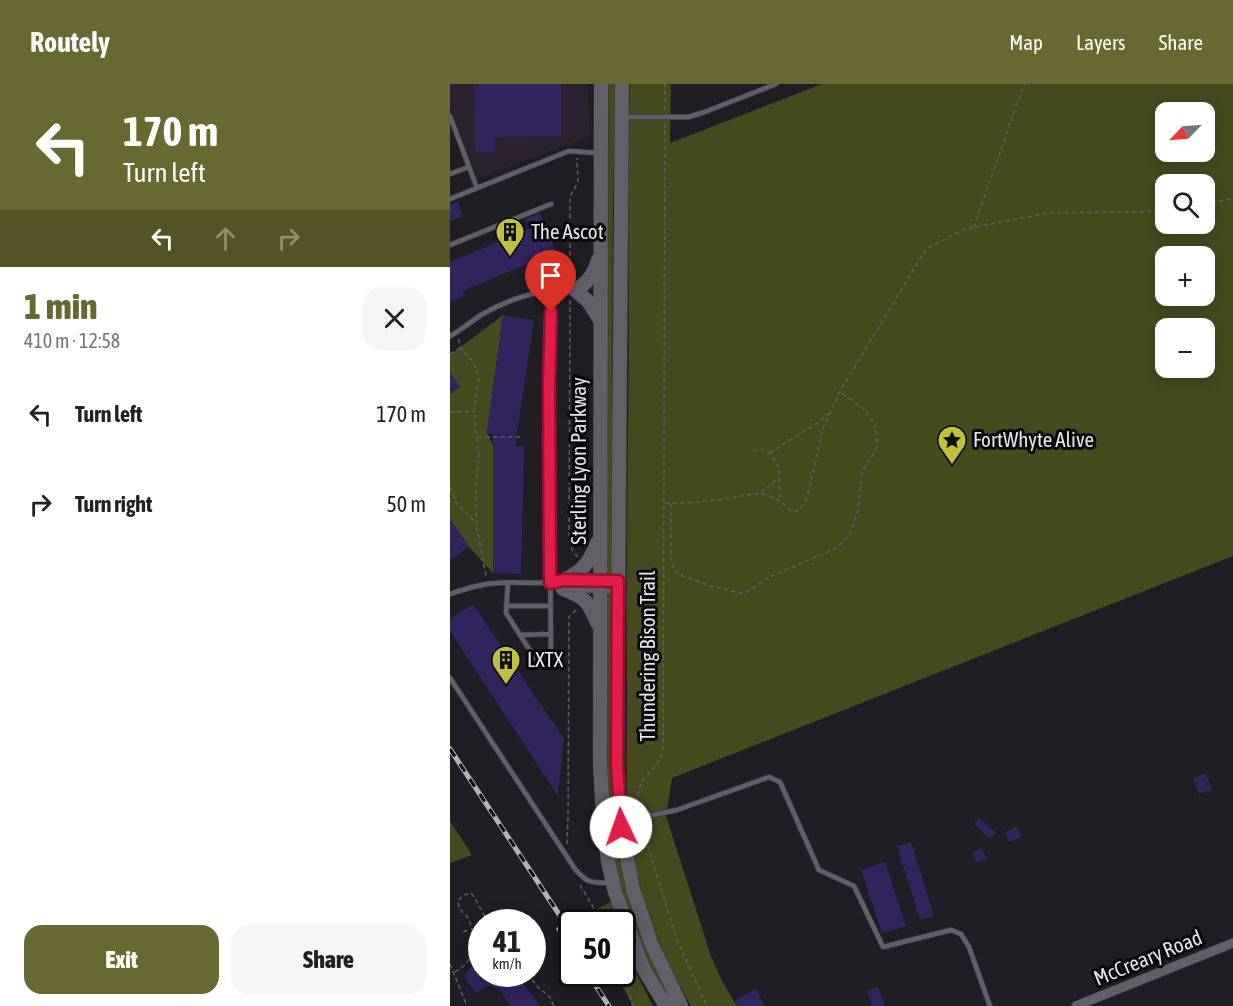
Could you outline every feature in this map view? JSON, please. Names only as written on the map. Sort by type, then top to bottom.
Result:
[{"type":"main road","name":"Sterling Lyon Parkway","points":[[601,84],[600,765],[604,829],[613,883],[635,949],[643,968],[666,1006]]},
{"type":"main road","name":"Sterling Lyon Parkway","points":[[622,84],[617,763],[621,822],[633,889],[651,943],[681,1006]]},
{"type":"main road","points":[[572,290],[590,279],[600,255]]},
{"type":"main road","points":[[572,290],[588,301],[600,321]]},
{"type":"main road","points":[[559,584],[585,566],[592,557],[600,536]]},
{"type":"main road","points":[[559,584],[580,595],[586,601],[600,628]]},
{"type":"street","name":"McCreary Road","points":[[1076,1006],[1233,943]]},
{"type":"lane","points":[[621,117],[688,117],[776,84]]},
{"type":"lane","points":[[450,116],[477,188]]},
{"type":"lane","points":[[450,199],[569,151],[600,153]]},
{"type":"lane","points":[[450,174],[469,167]]},
{"type":"lane","points":[[450,245],[551,204]]},
{"type":"lane","points":[[508,583],[506,614],[536,660],[551,660],[550,606],[559,584],[549,386],[551,290]]},
{"type":"lane","points":[[450,336],[480,316],[529,293],[572,290]]},
{"type":"lane","points":[[450,594],[478,585],[508,583],[618,586]]},
{"type":"lane","points":[[559,584],[618,586]]},
{"type":"lane","points":[[506,606],[550,606]]},
{"type":"lane","points":[[520,635],[551,634]]},
{"type":"lane","points":[[450,678],[575,869],[588,882],[613,883]]},
{"type":"lane","points":[[621,822],[677,810],[770,777],[780,782],[819,870],[854,886],[883,947],[951,930],[961,934],[969,947],[990,1006]]},
{"type":"path","name":"Thundering Bison Trail","points":[[665,84],[663,750],[655,767],[642,781],[637,797],[639,817],[677,940],[707,1006]]},
{"type":"path","points":[[974,227],[1025,84]]},
{"type":"path","points":[[577,152],[578,182],[570,197],[572,290],[569,542],[585,566]]},
{"type":"path","points":[[1215,201],[1233,199]]},
{"type":"path","points":[[753,450],[759,448],[770,453],[779,468],[780,501],[784,508],[797,511],[802,508],[807,498],[823,428],[840,391],[926,249],[965,229],[1047,213],[1139,212],[1155,210]]},
{"type":"path","points":[[457,333],[461,348],[473,362],[479,377],[474,411],[479,456],[476,523],[487,584]]},
{"type":"path","points":[[450,354],[461,348]]},
{"type":"path","points":[[671,503],[671,562],[674,569],[680,574],[711,586],[741,593],[747,592],[767,578],[837,548],[850,534],[858,510],[862,472],[877,441],[874,424],[864,409],[840,391]]},
{"type":"path","points":[[450,412],[474,411]]},
{"type":"path","points":[[770,453],[830,412]]},
{"type":"path","points":[[477,437],[522,437]]},
{"type":"path","points":[[760,494],[779,477]]},
{"type":"path","points":[[450,487],[456,502],[476,523]]},
{"type":"path","points":[[664,503],[716,500],[760,494],[780,501]]},
{"type":"path","points":[[568,817],[569,617],[586,601]]},
{"type":"path","points":[[468,918],[458,904],[460,898],[471,893],[481,909]]},
{"type":"path","points":[[464,932],[468,930]]},
{"type":"path","points":[[454,973],[468,962]]},
{"type":"path","points":[[450,964],[467,1006]]},
{"type":"path","points":[[538,987],[549,996],[554,1006]]},
{"type":"path","points":[[626,987],[633,1006]]},
{"type":"shaded area","points":[[450,84],[587,84],[590,136],[477,179],[450,106]]},
{"type":"green space","points":[[606,84],[616,84],[612,365],[612,774],[643,938],[667,991],[665,993],[647,963],[636,934],[636,909],[626,908],[609,831],[606,789]]},
{"type":"green space","name":"FortWhyte Alive","points":[[630,84],[671,84],[670,143],[822,84],[1233,84],[1233,556],[672,778],[666,816],[711,956],[737,1006],[691,1006],[655,932],[642,893],[633,853],[627,794]]},
{"type":"green space","points":[[503,315],[487,433],[493,446],[493,573],[469,547],[450,519],[450,355]]},
{"type":"green space","points":[[450,821],[472,855],[450,863]]},
{"type":"green space","points":[[611,902],[613,909],[597,909]]},
{"type":"green space","points":[[636,973],[653,1006],[633,1006],[623,987],[636,987]]},
{"type":"building","points":[[474,84],[561,84],[561,136],[495,137],[495,152],[475,152]]},
{"type":"building","points":[[458,202],[463,216],[450,221],[450,205]]},
{"type":"building","name":"The Ascot","points":[[540,213],[559,259],[542,266],[539,259],[463,291],[465,296],[450,302],[450,262],[529,229],[525,219]]},
{"type":"building","points":[[503,315],[534,320],[515,446],[524,446],[521,574],[493,573],[493,434],[487,433]]},
{"type":"building","points":[[450,372],[460,387],[450,394]]},
{"type":"building","points":[[450,519],[469,547],[450,560]]},
{"type":"building","name":"LXTX","points":[[473,604],[564,739],[558,796],[450,631],[450,619]]},
{"type":"building","points":[[1206,773],[1212,790],[1199,794],[1193,778]]},
{"type":"building","points":[[979,818],[996,833],[990,839],[974,824]]},
{"type":"building","points":[[1017,826],[1022,837],[1009,842],[1005,832]]},
{"type":"building","points":[[911,842],[934,916],[920,920],[897,846]]},
{"type":"building","points":[[982,848],[987,859],[977,863],[972,853]]},
{"type":"building","points":[[885,862],[906,926],[882,933],[861,870]]},
{"type":"building","points":[[468,970],[468,983],[465,979],[464,975]]},
{"type":"building","points":[[471,987],[486,987],[476,993]]},
{"type":"building","points":[[495,987],[526,987],[540,1006],[511,1006],[498,988]]},
{"type":"building","points":[[878,987],[885,1006],[872,1006],[867,991]]},
{"type":"building","points":[[756,989],[765,1006],[738,1006],[735,1000]]},
{"type":"railway","points":[[450,749],[558,913]]},
{"type":"railway","points":[[597,987],[609,1006]]},
{"type":"place","name":"The Ascot","points":[[510,258]]},
{"type":"place","name":"FortWhyte Alive","points":[[952,466]]},
{"type":"place","name":"LXTX","points":[[506,686]]},
{"type":"route","points":[[551,312],[550,583],[564,580],[618,581],[617,763],[621,827]]}]
